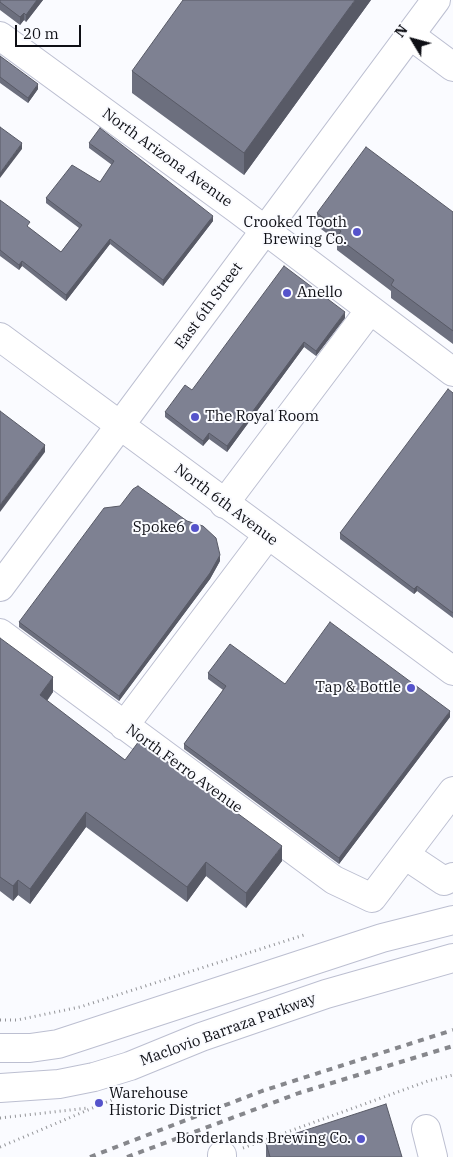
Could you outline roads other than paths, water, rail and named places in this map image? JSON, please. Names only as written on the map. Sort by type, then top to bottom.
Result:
[{"type":"main road","name":"East 6th Street","points":[[0,587],[436,0]]},
{"type":"main road","points":[[410,35],[453,67]]},
{"type":"main road","name":"North Arizona Avenue","points":[[0,36],[265,230],[453,372]]},
{"type":"main road","points":[[224,504],[370,310]]},
{"type":"main road","name":"North 6th Avenue","points":[[0,337],[267,536],[453,671]]},
{"type":"main road","points":[[124,726],[267,536]]},
{"type":"main road","name":"North Ferro Avenue","points":[[0,633],[334,880],[372,898],[405,856]]},
{"type":"main road","points":[[453,791],[405,856],[444,881],[453,877]]},
{"type":"main road","points":[[0,1048],[30,1048],[58,1044],[382,938],[453,920]]},
{"type":"main road","name":"Maclovio Barraza Parkway","points":[[0,1088],[59,1084],[130,1066],[201,1037],[326,994],[453,958]]},
{"type":"main road","points":[[426,1129],[433,1157]]},
{"type":"railway","points":[[90,1157],[262,1091],[453,1030]]},
{"type":"railway","points":[[127,1157],[299,1093],[453,1046]]},
{"type":"place","name":"Crooked Tooth Brewing Co.","points":[[357,232]]},
{"type":"place","name":"Anello","points":[[287,293]]},
{"type":"place","name":"The Royal Room","points":[[195,417]]},
{"type":"place","name":"Spoke6","points":[[195,528]]},
{"type":"place","name":"Tap & Bottle","points":[[411,688]]},
{"type":"place","name":"Warehouse Historic District","points":[[99,1103]]},
{"type":"place","name":"Borderlands Brewing Co.","points":[[361,1139]]}]
